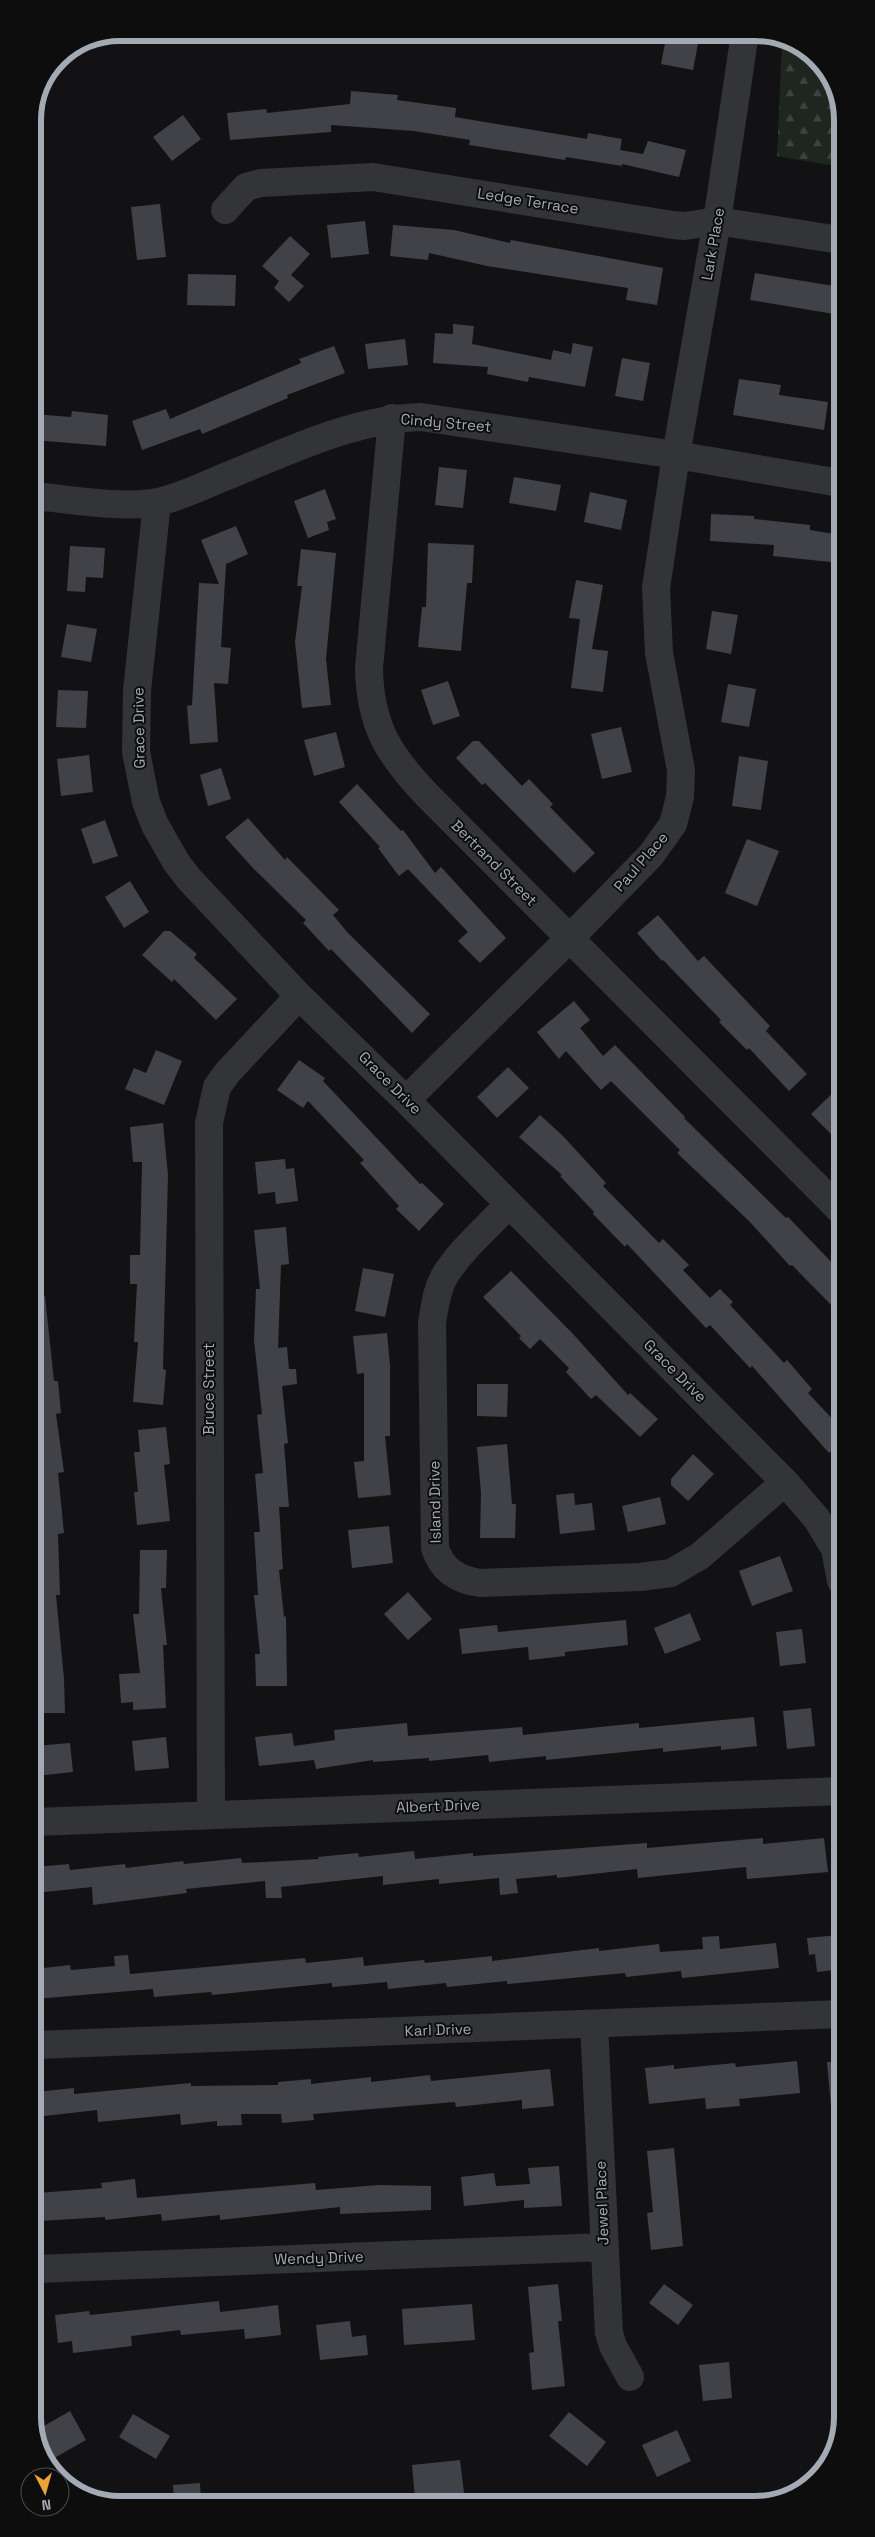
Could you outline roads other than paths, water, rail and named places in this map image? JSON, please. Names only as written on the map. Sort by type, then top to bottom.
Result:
[{"type":"street","name":"Lark Place","points":[[676,454],[718,221],[744,41]]},
{"type":"street","name":"Ledge Terrace","points":[[225,210],[246,187],[260,183],[373,177],[679,226],[718,221],[834,239]]},
{"type":"street","name":"Cindy Street","points":[[41,497],[118,503],[157,502],[180,495],[341,433],[392,418],[421,417],[676,454],[834,482]]},
{"type":"street","name":"Bertrand Street","points":[[392,418],[370,668],[372,703],[381,732],[393,757],[408,776],[834,1204]]},
{"type":"street","name":"Paul Place","points":[[406,1100],[570,938],[650,855],[673,824],[680,797],[681,770],[659,653],[656,611],[658,573],[676,454]]},
{"type":"street","name":"Grace Drive","points":[[157,502],[136,699],[136,752],[146,802],[164,844],[188,879],[300,996],[406,1100],[784,1482],[817,1519],[834,1547]]},
{"type":"street","name":"Bruce Street","points":[[211,1815],[209,1122],[217,1087],[227,1073],[300,996]]},
{"type":"street","name":"Island Drive","points":[[509,1204],[450,1269],[436,1296],[432,1322],[435,1548],[439,1559],[450,1571],[463,1580],[480,1583],[640,1577],[671,1573],[700,1556],[784,1482]]},
{"type":"street","name":"Albert Drive","points":[[41,1822],[834,1791]]},
{"type":"street","name":"Karl Drive","points":[[41,2045],[834,2014]]},
{"type":"street","name":"Jewel Place","points":[[594,2024],[609,2333],[613,2346],[630,2377]]},
{"type":"street","name":"Wendy Drive","points":[[41,2269],[604,2247]]}]
